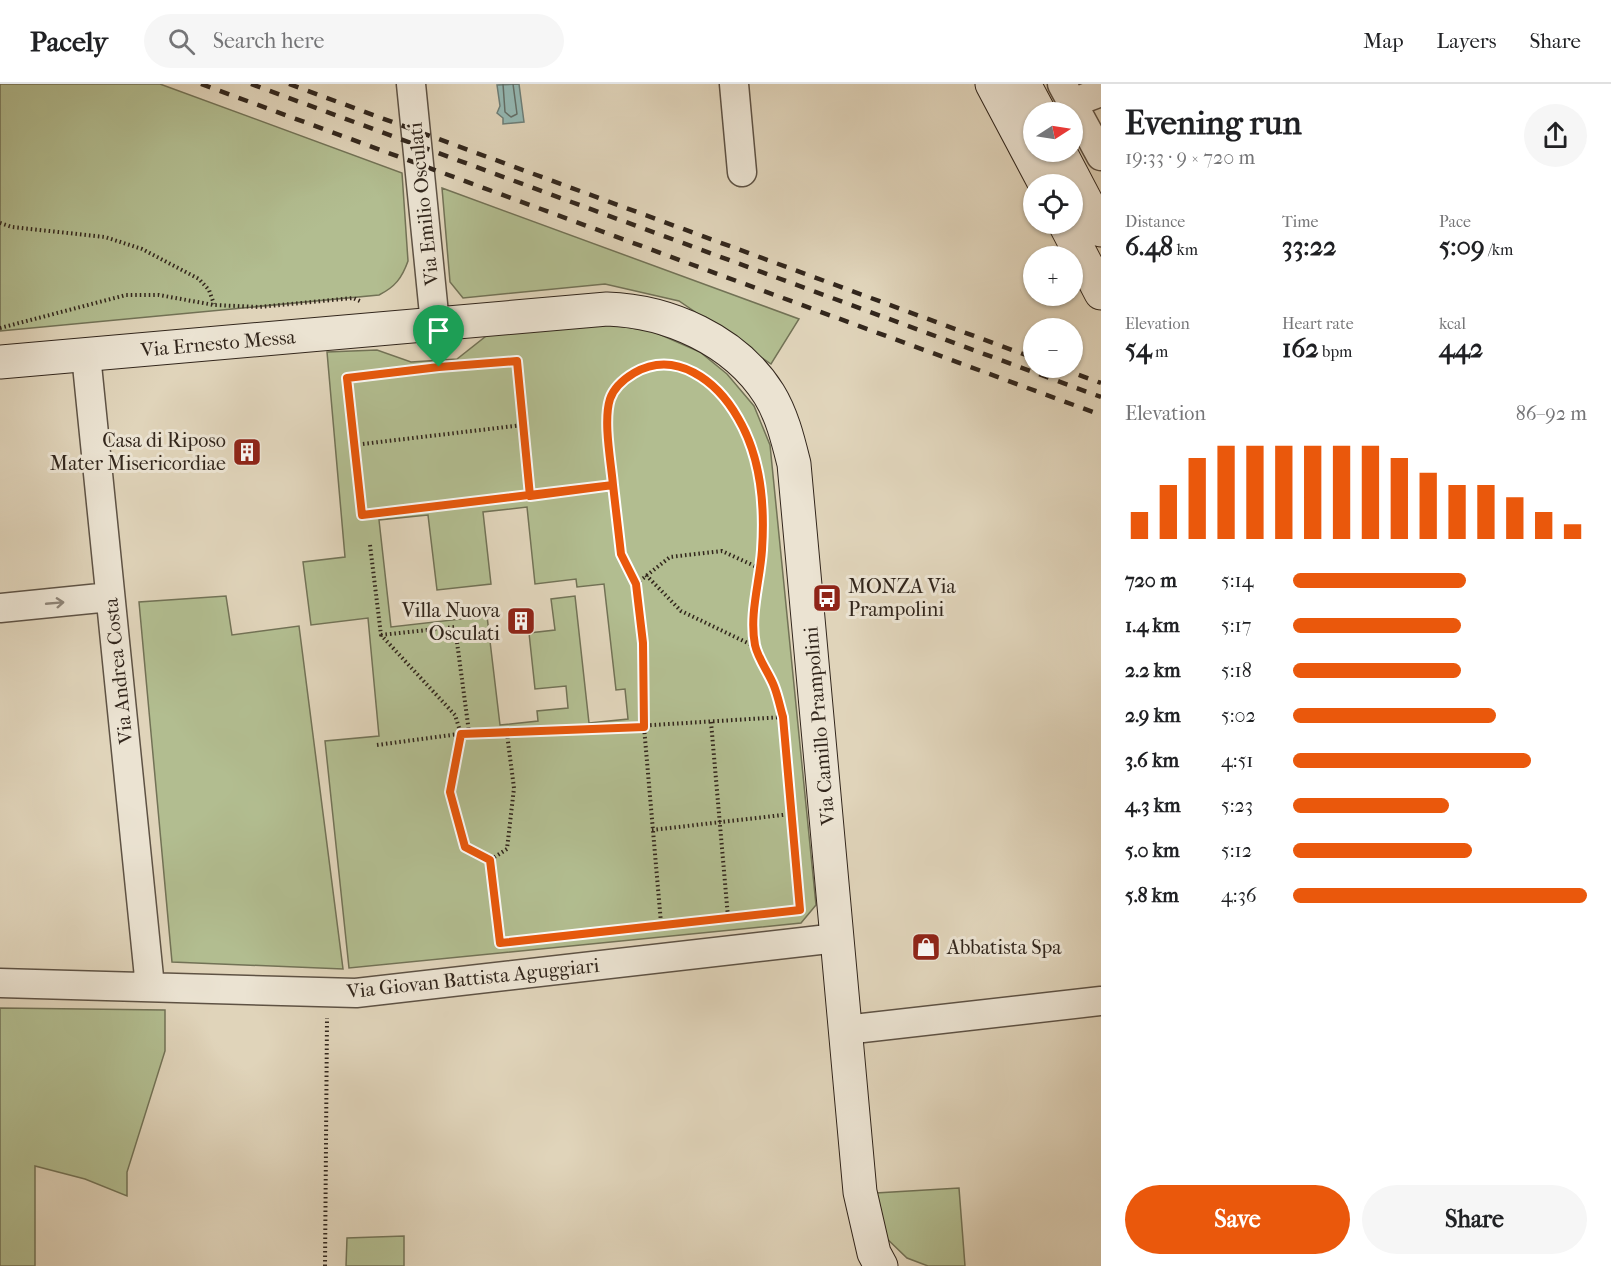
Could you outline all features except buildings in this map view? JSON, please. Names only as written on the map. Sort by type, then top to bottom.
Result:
[{"type":"street","name":"Via Emilio Osculati","points":[[411,84],[435,324]]},
{"type":"street","points":[[734,84],[742,172]]},
{"type":"street","points":[[992,84],[1040,174]]},
{"type":"street","points":[[1024,84],[1034,102]]},
{"type":"street","points":[[1101,92],[1067,93],[1101,156]]},
{"type":"street","points":[[1065,162],[1101,230]]},
{"type":"street","points":[[1070,234],[1101,293]]},
{"type":"street","name":"Via Camillo Prampolini","points":[[435,324],[579,310],[645,312],[676,321],[727,351],[768,394],[785,431],[794,464],[860,1192],[885,1262]]},
{"type":"street","name":"Via Ernesto Messa","points":[[0,362],[435,324]]},
{"type":"street","name":"Via Andrea Costa","points":[[86,355],[150,987]]},
{"type":"street","points":[[0,608],[110,597]]},
{"type":"street","name":"Via Giovan Battista Aguggiari","points":[[0,983],[356,993],[837,938]]},
{"type":"street","points":[[845,1030],[1101,1001]]},
{"type":"path","points":[[0,223],[41,231],[105,237],[142,249],[199,279],[209,290],[214,305]]},
{"type":"path","points":[[0,328],[126,295],[159,295],[214,305],[259,307],[353,298],[370,305],[375,330]]},
{"type":"path","points":[[530,496],[517,361],[347,378],[362,515],[530,496],[613,485]]},
{"type":"path","points":[[490,860],[500,943],[661,923],[800,910],[783,717],[774,687],[755,646],[755,597],[762,550],[760,481],[751,444],[737,416],[719,392],[683,366],[659,364],[640,369],[622,380],[610,399],[609,428],[613,485],[621,554],[636,584],[643,643],[644,727],[661,923]]},
{"type":"path","points":[[354,445],[523,425]]},
{"type":"path","points":[[370,545],[381,635],[455,715],[461,734],[450,792],[465,847],[490,860]]},
{"type":"path","points":[[636,584],[670,557],[722,551],[759,568]]},
{"type":"path","points":[[646,575],[681,611],[755,646]]},
{"type":"path","points":[[381,635],[455,627],[469,732]]},
{"type":"path","points":[[377,745],[469,732],[507,734],[783,717]]},
{"type":"path","points":[[711,722],[729,917]]},
{"type":"path","points":[[490,860],[507,849],[514,788],[507,734]]},
{"type":"path","points":[[652,830],[791,814]]},
{"type":"path","points":[[325,1266],[327,992]]},
{"type":"green space","points":[[0,84],[160,84],[402,173],[408,261],[406,267],[394,285],[379,295],[0,331]]},
{"type":"green space","points":[[442,188],[799,319],[771,364],[679,301],[605,284],[463,298],[450,282]]},
{"type":"green space","points":[[611,325],[652,331],[700,352],[727,374],[754,406],[770,445],[816,905],[801,923],[349,968],[325,741],[379,736],[368,618],[311,625],[303,562],[345,557],[327,352],[377,350],[411,362],[457,359],[490,333]],"holes":[[[527,507],[535,584],[576,579],[577,587],[604,584],[616,690],[625,689],[628,719],[589,723],[575,596],[551,599],[555,630],[529,633],[535,689],[566,686],[568,708],[537,711],[538,721],[500,725],[487,616],[391,627],[379,520],[428,515],[437,590],[491,584],[483,512]]]},
{"type":"green space","points":[[226,596],[232,635],[299,626],[343,969],[172,962],[139,602]]},
{"type":"green space","points":[[0,1008],[165,1010],[165,1051],[127,1172],[127,1196],[85,1179],[35,1166],[35,1266],[0,1266]]},
{"type":"green space","points":[[959,1188],[965,1266],[928,1266],[907,1258],[882,1234],[876,1193]]},
{"type":"green space","points":[[404,1236],[404,1266],[346,1266],[347,1238]]},
{"type":"water","points":[[519,84],[524,122],[503,124],[503,118],[497,113],[500,106],[497,85]]},
{"type":"railway","points":[[201,84],[1101,415]]},
{"type":"railway","points":[[251,84],[1101,397]]},
{"type":"railway","points":[[289,84],[1023,354]]},
{"type":"railway","points":[[1083,376],[1101,383]]},
{"type":"place","name":"Casa di Riposo Mater Misericordiae","points":[[247,452]]},
{"type":"place","name":"MONZA Via Prampolini","points":[[827,598]]},
{"type":"place","name":"Villa Nuova Osculati","points":[[521,621]]},
{"type":"place","name":"Abbatista Spa","points":[[926,947]]},
{"type":"route","points":[[439,367],[347,378],[362,515],[530,496],[613,485],[609,428],[610,399],[622,380],[640,369],[659,364],[683,366],[719,392],[737,416],[751,444],[760,481],[762,550],[755,597],[755,646],[774,687],[783,717],[800,910],[661,923],[500,943],[490,860],[465,847],[450,792],[461,734],[481,731],[507,734],[644,727],[643,643],[636,584],[621,554],[613,485],[530,496],[517,361],[439,367]]}]
